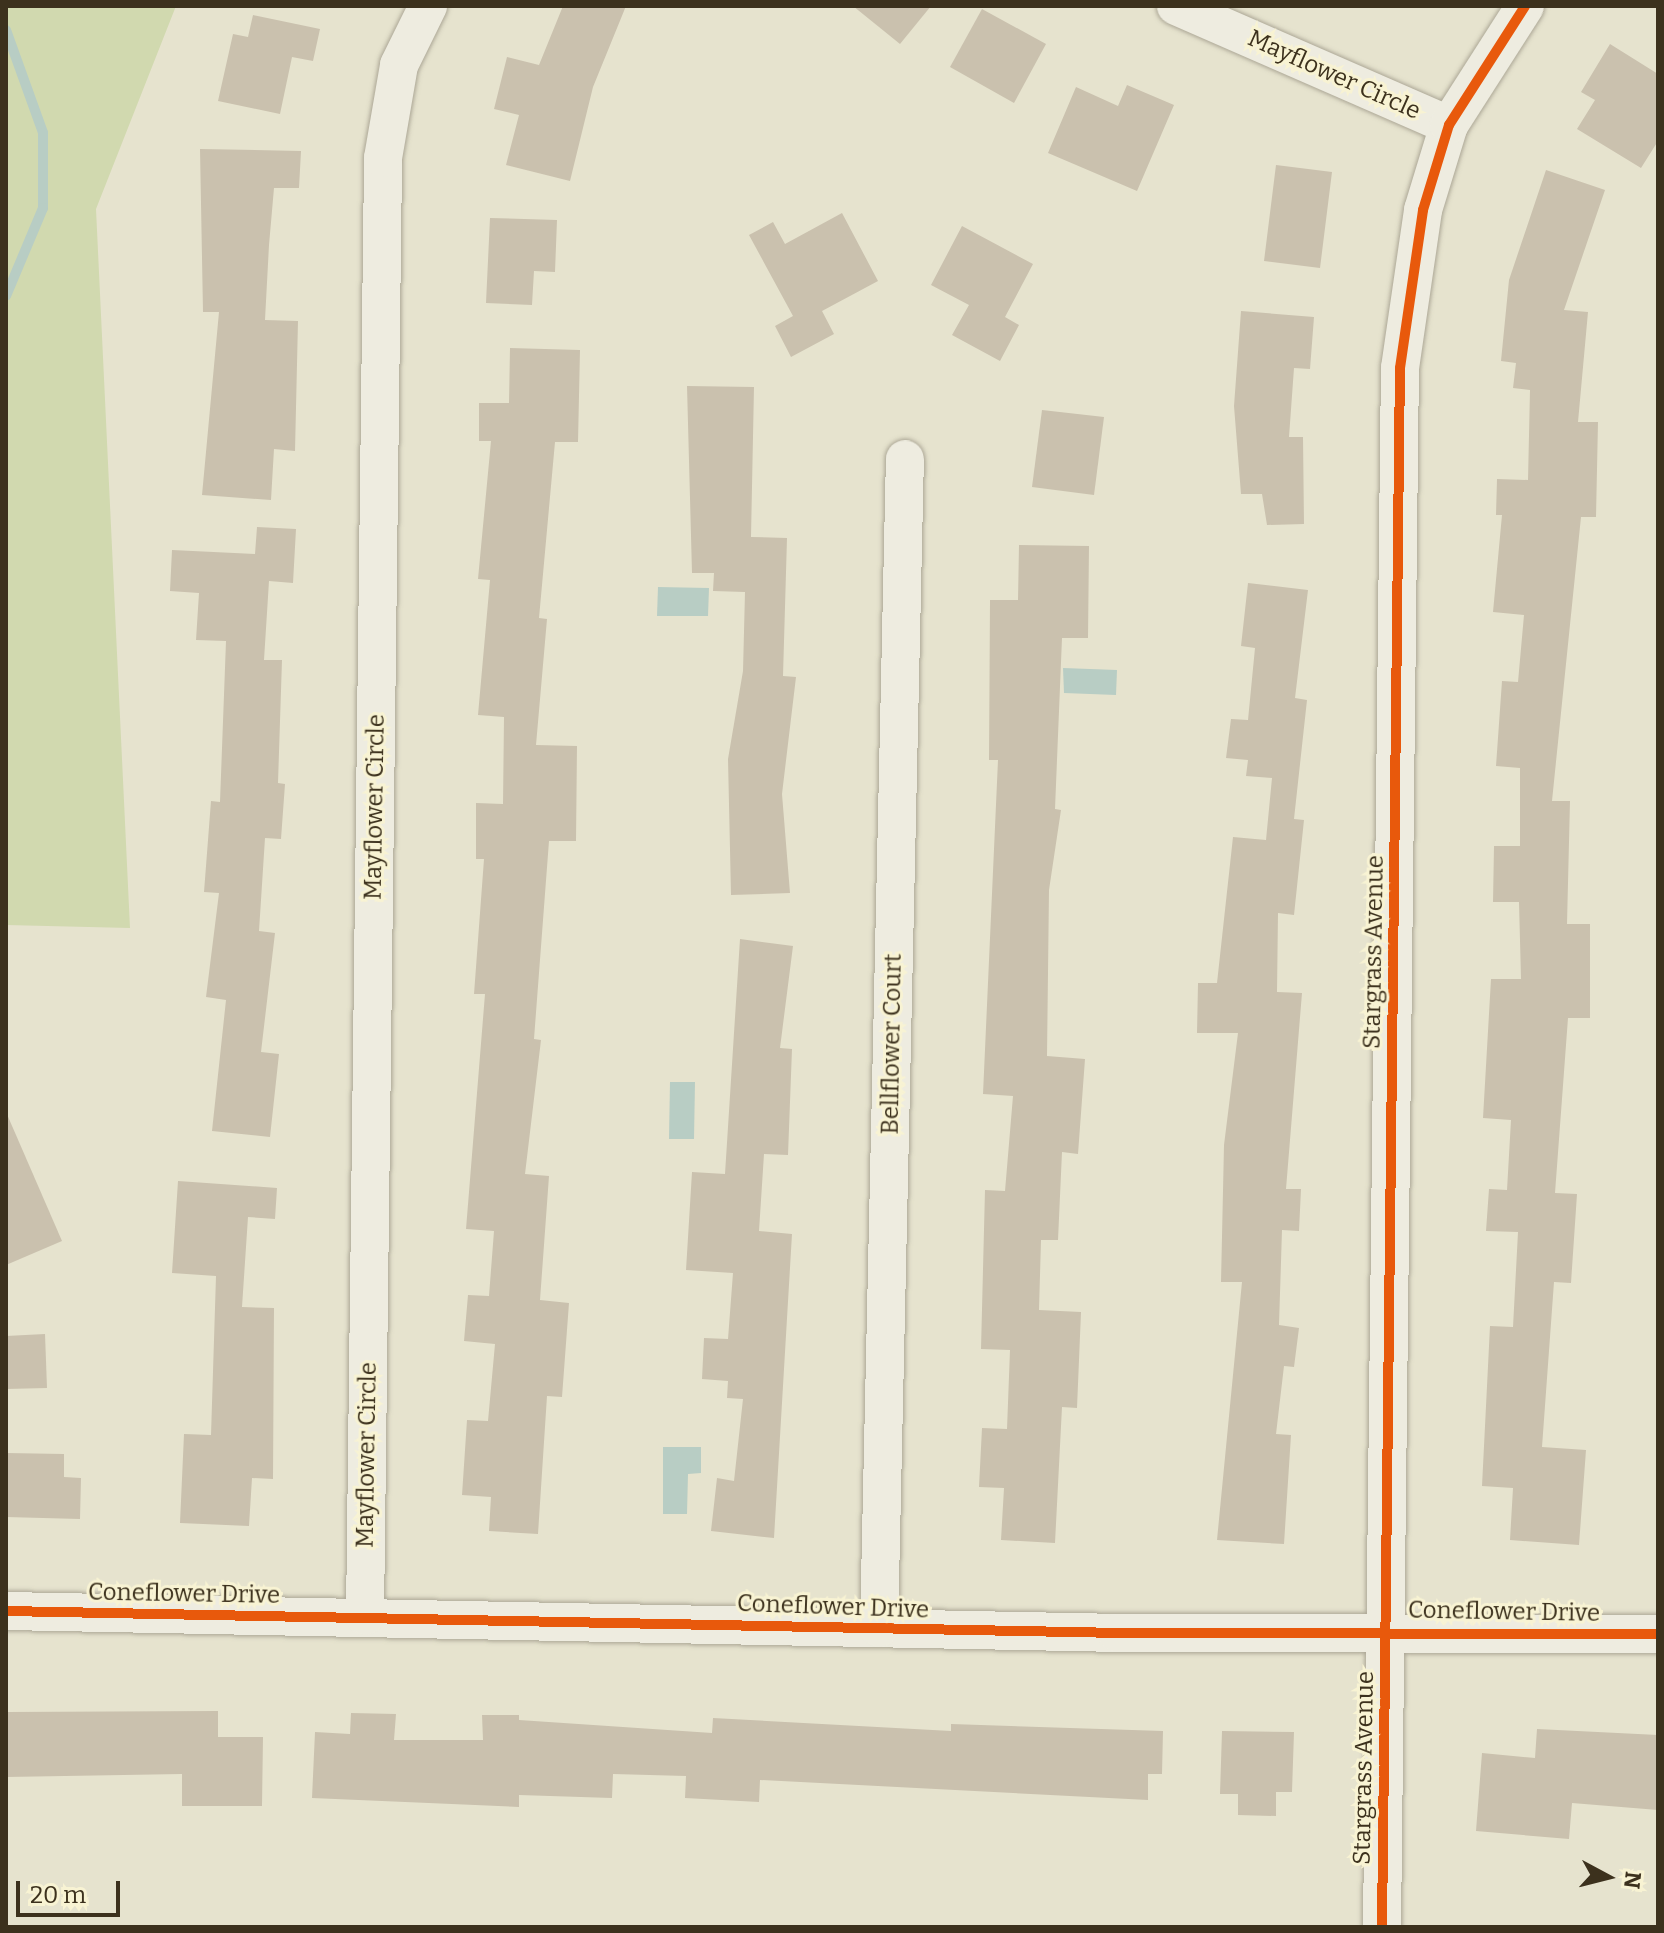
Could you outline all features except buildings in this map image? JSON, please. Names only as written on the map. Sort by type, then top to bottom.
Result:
[{"type":"street","name":"Mayflower Circle","points":[[365,1616],[383,158],[399,65],[428,6]]},
{"type":"street","name":"Mayflower Circle","points":[[1176,6],[1449,125]]},
{"type":"street","name":"Stargrass Avenue","points":[[1382,1927],[1400,368],[1423,210],[1449,125],[1525,6]]},
{"type":"street","name":"Bellflower Court","points":[[879,1628],[905,459]]},
{"type":"street","name":"Coneflower Drive","points":[[6,1611],[879,1628],[1658,1634]]},
{"type":"green space","points":[[6,6],[176,6],[96,209],[130,928],[6,925]]},
{"type":"shaded area","points":[[658,587],[709,588],[708,616],[657,616]]},
{"type":"shaded area","points":[[1063,668],[1117,670],[1116,695],[1064,693]]},
{"type":"shaded area","points":[[670,1082],[695,1082],[694,1139],[669,1139]]},
{"type":"shaded area","points":[[663,1447],[701,1447],[701,1473],[688,1474],[687,1514],[663,1514]]},
{"type":"waterway","points":[[6,30],[43,133],[43,208],[6,296]]},
{"type":"cycle path","points":[[1382,1927],[1400,368],[1423,210],[1449,125],[1525,6]]},
{"type":"cycle path","points":[[6,1611],[1117,1633],[1658,1634]]}]
